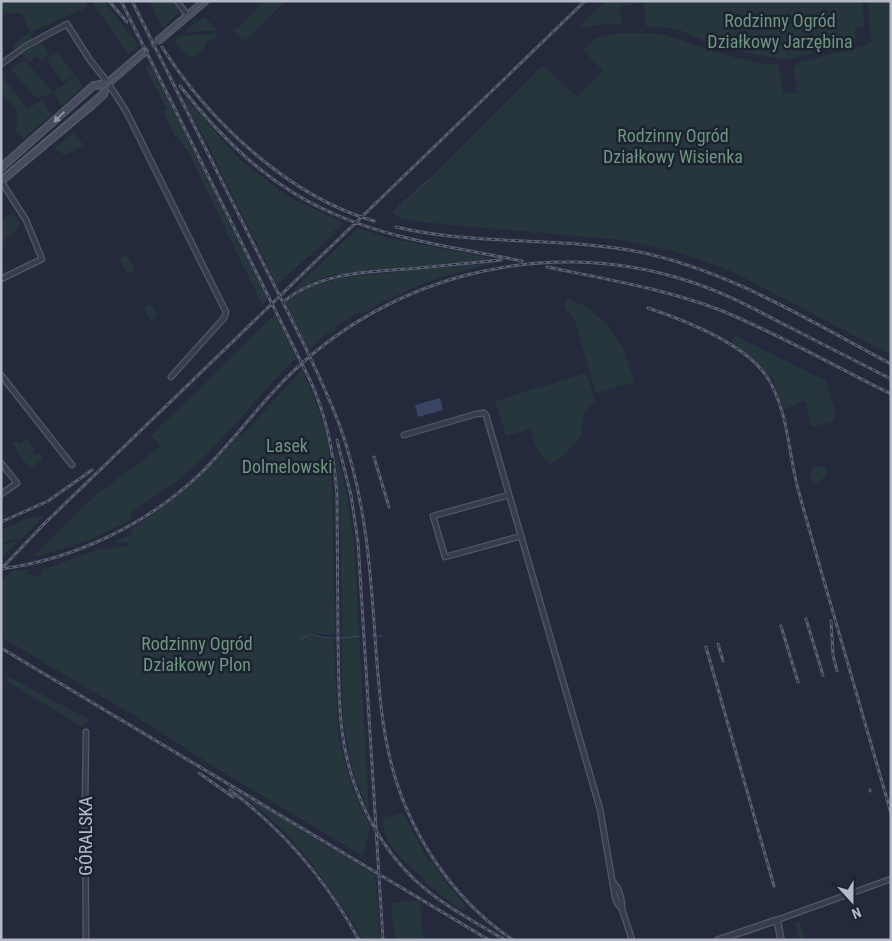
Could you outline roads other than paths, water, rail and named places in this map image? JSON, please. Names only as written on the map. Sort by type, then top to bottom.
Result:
[{"type":"main road","points":[[157,42],[205,1]]},
{"type":"main road","points":[[1,181],[103,95],[108,83],[144,52]]},
{"type":"main road","points":[[1,168],[93,86],[108,83]]},
{"type":"street","points":[[177,1],[188,16]]},
{"type":"street","points":[[1,64],[26,46],[67,24],[90,61],[108,83],[129,118],[226,312],[224,318],[171,377]]},
{"type":"street","points":[[1,181],[26,220],[42,259],[1,279]]},
{"type":"street","points":[[1,375],[72,465]]},
{"type":"street","points":[[404,434],[484,413],[488,419],[600,809],[614,883],[618,887],[622,909],[632,940]]},
{"type":"street","points":[[1,463],[17,483],[1,494]]},
{"type":"street","points":[[509,495],[433,516],[438,536],[445,558],[521,536]]},
{"type":"street","name":"GÓRALSKA","points":[[86,732],[86,940]]},
{"type":"street","points":[[718,940],[891,879]]},
{"type":"street","points":[[777,920],[781,940]]},
{"type":"water","points":[[440,398],[443,410],[418,417],[415,405]]},
{"type":"waterway","points":[[393,213],[428,180]]},
{"type":"waterway","points":[[301,639],[311,634],[329,638],[360,636]]},
{"type":"waterway","points":[[377,636],[382,636]]},
{"type":"tunnel","points":[[144,52],[155,43]]},
{"type":"tram line","points":[[160,41],[206,1]]},
{"type":"tram line","points":[[1,176],[145,53]]},
{"type":"railway","points":[[109,1],[127,22]]},
{"type":"railway","points":[[121,1],[309,378],[321,406],[332,450],[337,495],[339,696],[342,731],[351,773],[358,793],[376,831],[401,866],[426,890],[505,940]]},
{"type":"railway","points":[[132,1],[301,338],[338,421],[355,477],[366,534],[379,690],[386,741],[396,781],[406,808],[433,859],[450,882],[490,923],[513,940]]},
{"type":"railway","points":[[1,569],[44,524],[585,1]]},
{"type":"railway","points":[[162,47],[181,75],[203,102],[253,152],[311,194],[342,209],[374,221]]},
{"type":"railway","points":[[180,86],[212,124],[248,159],[267,175],[309,202],[355,222],[401,237],[522,261]]},
{"type":"railway","points":[[396,227],[425,233],[483,239],[600,246],[664,258],[698,269],[764,296],[891,364]]},
{"type":"railway","points":[[283,302],[297,292],[312,285],[342,276],[375,271],[501,260]]},
{"type":"railway","points":[[1,569],[29,564],[82,548],[108,537],[157,509],[200,474],[275,390],[316,351],[362,319],[411,294],[464,276],[518,265],[574,262],[630,267],[685,280],[739,301],[891,379]]},
{"type":"railway","points":[[547,267],[656,290],[720,310],[785,340],[891,394]]},
{"type":"railway","points":[[648,308],[695,326],[742,352],[765,374],[773,387],[787,432],[799,493],[891,813]]},
{"type":"railway","points":[[337,440],[351,495],[358,542],[383,940]]},
{"type":"railway","points":[[374,457],[389,507]]},
{"type":"railway","points":[[1,522],[48,501],[92,470]]},
{"type":"railway","points":[[806,619],[823,675]]},
{"type":"railway","points":[[831,621],[833,655],[837,671]]},
{"type":"railway","points":[[781,626],[798,682]]},
{"type":"railway","points":[[718,644],[723,661]]},
{"type":"railway","points":[[706,647],[774,886]]},
{"type":"railway","points":[[1,648],[489,940]]},
{"type":"railway","points":[[199,773],[233,797]]},
{"type":"railway","points":[[230,790],[286,839],[333,897],[359,940]]},
{"type":"park label","name":"Rodzinny Ogród Działkowy Jarzębina","points":[[780,30]]},
{"type":"park label","name":"Rodzinny Ogród Działkowy Wisienka","points":[[673,145]]},
{"type":"park label","name":"Lasek Dolmelowski","points":[[287,455]]},
{"type":"park label","name":"Rodzinny Ogród Działkowy Plon","points":[[197,653]]}]
